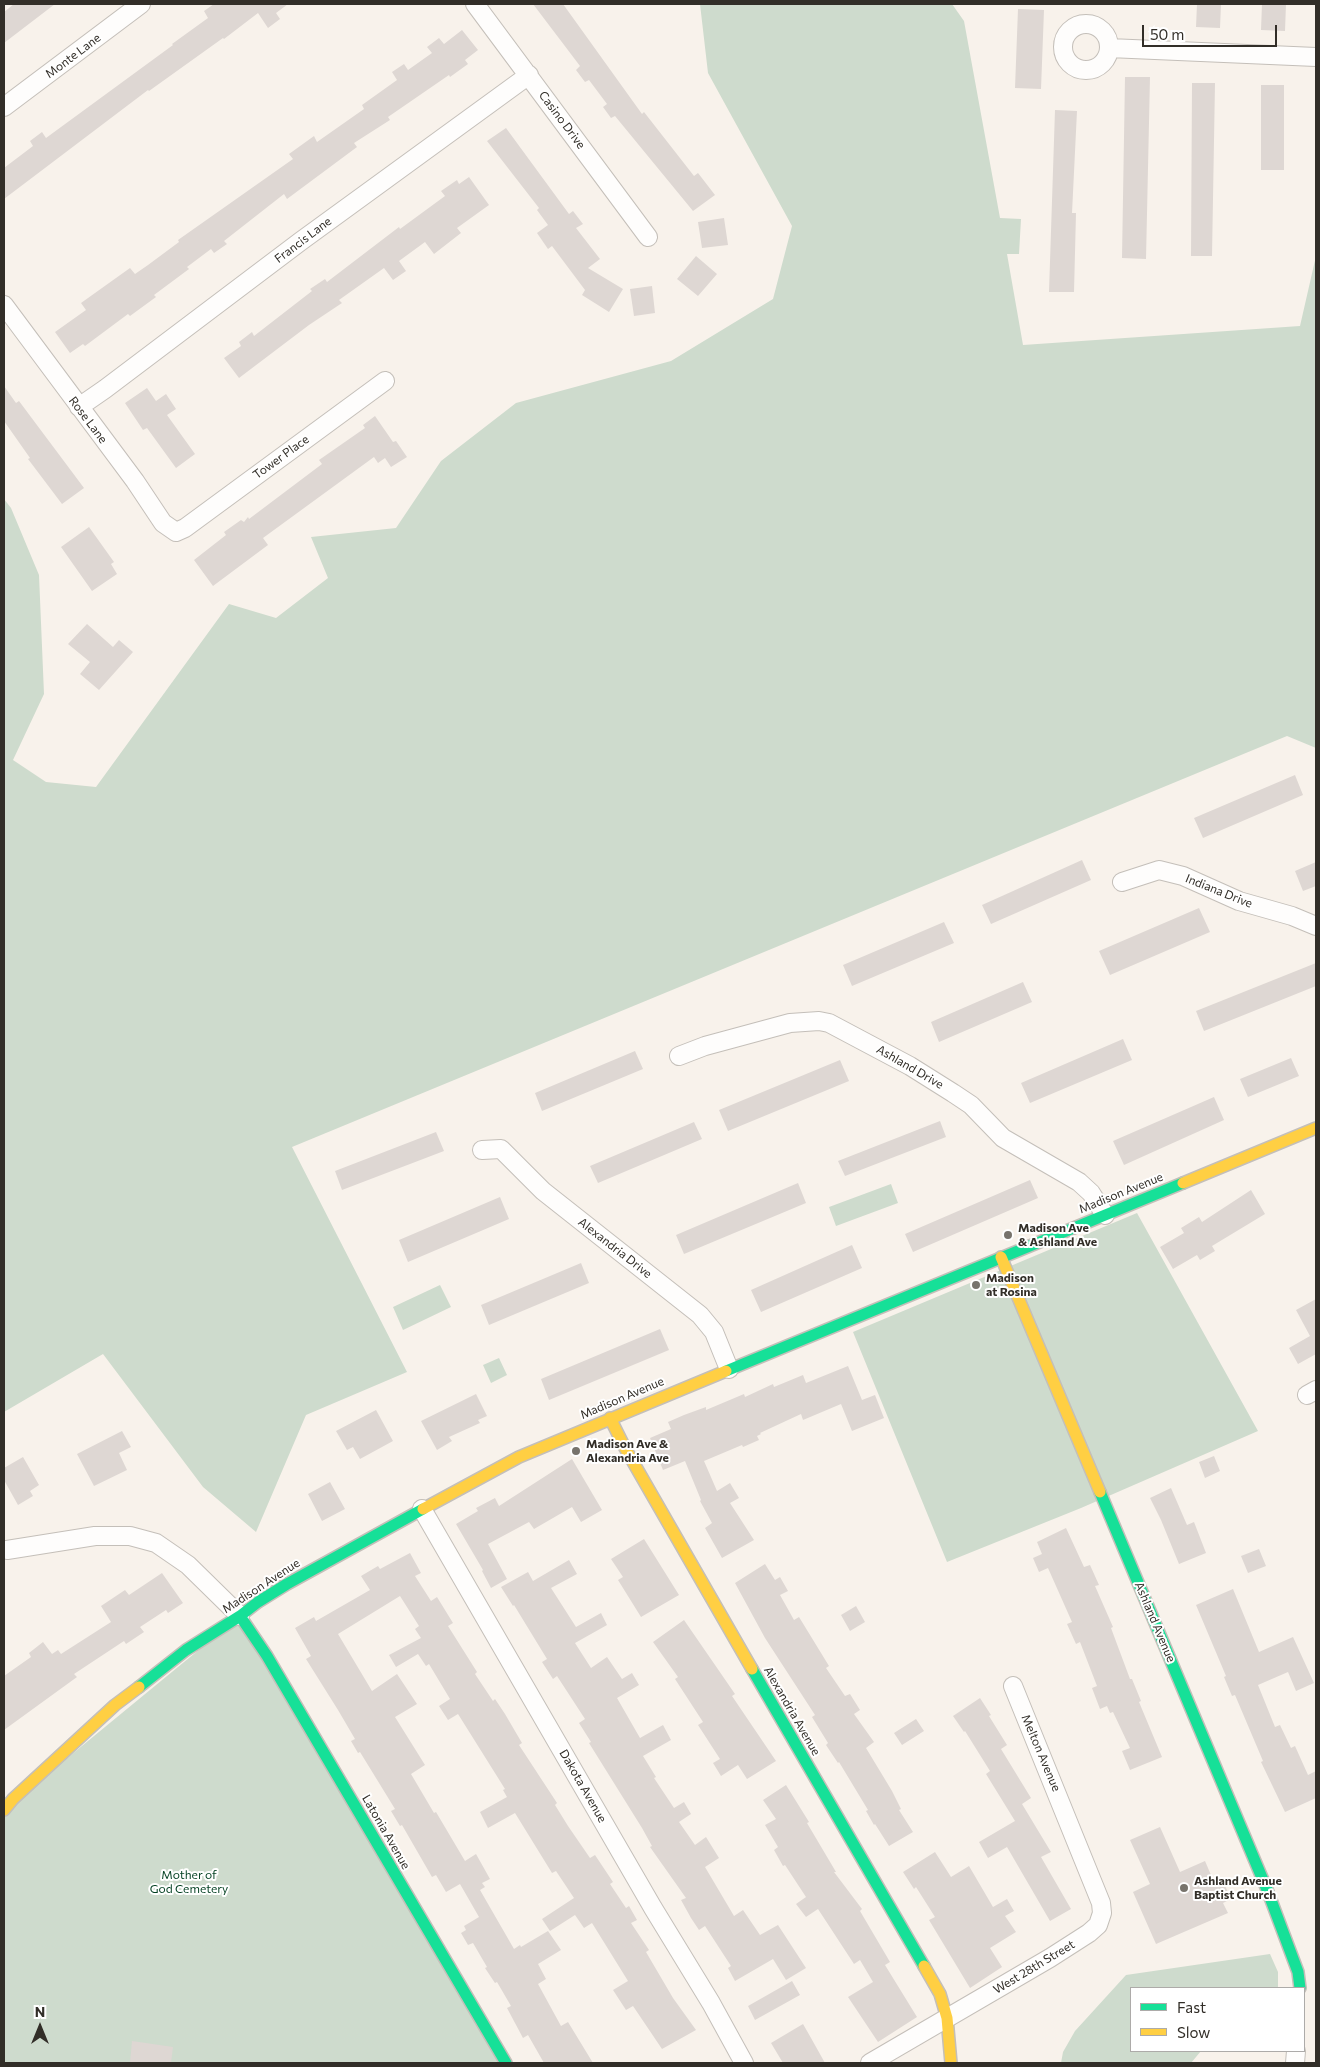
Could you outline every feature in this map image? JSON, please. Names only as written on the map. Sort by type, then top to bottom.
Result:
[{"type":"street","name":"Monte Lane","points":[[4,107],[141,4]]},
{"type":"street","name":"Casino Drive","points":[[475,4],[648,236]]},
{"type":"street","points":[[1109,48],[1316,57]]},
{"type":"street","name":"Francis Lane","points":[[79,407],[309,235],[529,75]]},
{"type":"street","name":"Rose Lane","points":[[4,305],[164,523],[176,532]]},
{"type":"street","name":"Tower Place","points":[[176,532],[185,528],[385,381]]},
{"type":"street","name":"Indiana Drive","points":[[1122,882],[1159,870],[1183,876],[1239,901],[1292,916],[1316,926]]},
{"type":"street","name":"Ashland Drive","points":[[678,1056],[705,1046],[790,1023],[819,1021],[829,1023],[910,1066],[971,1105],[1003,1138],[1079,1182],[1091,1193],[1105,1215]]},
{"type":"street","name":"Madison Avenue","points":[[4,1810],[43,1770],[115,1705],[186,1650],[286,1584],[519,1457],[1316,1128]]},
{"type":"street","name":"Alexandria Drive","points":[[482,1150],[501,1149],[543,1191],[700,1315],[714,1332],[729,1369]]},
{"type":"street","name":"Ashland Avenue","points":[[1001,1257],[1268,1892],[1298,1972],[1300,1987]]},
{"type":"street","name":"Alexandria Avenue","points":[[610,1418],[639,1473],[940,1994],[947,2018],[951,2063]]},
{"type":"street","name":"Dakota Avenue","points":[[422,1509],[653,1908],[711,2003],[744,2063]]},
{"type":"street","points":[[7,1550],[95,1536],[130,1536],[156,1542],[188,1565],[240,1616]]},
{"type":"street","name":"Latonia Avenue","points":[[240,1616],[267,1656],[506,2063]]},
{"type":"street","name":"Melton Avenue","points":[[1013,1686],[1069,1819]]},
{"type":"street","name":"West 28th Street","points":[[870,2063],[1050,1958],[1098,1925],[1102,1913],[1101,1903],[1069,1819]]},
{"type":"green space","points":[[700,4],[952,4],[964,21],[1000,218],[1021,219],[1019,254],[1007,254],[1023,345],[1300,326],[1316,256],[1316,748],[1287,736],[292,1147],[407,1372],[306,1415],[256,1532],[203,1487],[103,1354],[4,1412],[4,499],[11,508],[39,575],[44,694],[13,760],[46,782],[96,787],[229,604],[276,618],[328,578],[311,537],[396,528],[441,461],[516,403],[671,361],[773,299],[792,226],[708,73]]},
{"type":"green space","points":[[891,1184],[898,1203],[836,1226],[829,1207]]},
{"type":"green space","points":[[1137,1213],[1258,1431],[1081,1508],[947,1562],[853,1332]]},
{"type":"green space","points":[[440,1285],[451,1307],[403,1330],[393,1307]]},
{"type":"green space","points":[[499,1358],[507,1375],[491,1383],[483,1365]]},
{"type":"green space","name":"Mother of God Cemetery","points":[[240,1616],[506,2063],[4,2063],[4,1810]]},
{"type":"green space","points":[[1270,1954],[1278,1972],[1278,1987],[1130,1987],[1130,2052],[1200,2052],[1191,2063],[1061,2063],[1063,2052],[1075,2031],[1126,1975]]},
{"type":"building","points":[[14,4],[55,4],[4,43],[4,12]]},
{"type":"building","points":[[214,4],[288,4],[276,13],[280,19],[268,28],[258,13],[224,39],[148,90],[4,199],[4,168],[33,146],[30,141],[42,132],[46,138],[173,45],[208,18],[204,11]]},
{"type":"building","points":[[533,4],[563,4],[642,114],[644,112],[694,176],[698,173],[715,195],[693,211],[615,116],[611,118],[603,107],[607,104],[589,80],[585,82],[576,70],[580,66]]},
{"type":"building","points":[[1197,4],[1221,4],[1220,28],[1196,27]]},
{"type":"building","points":[[1262,4],[1286,4],[1285,31],[1261,30]]},
{"type":"building","points":[[1018,9],[1044,10],[1041,89],[1015,88]]},
{"type":"building","points":[[462,30],[478,50],[465,60],[468,64],[388,117],[390,120],[354,143],[357,147],[287,199],[284,194],[224,241],[227,244],[214,253],[211,249],[187,267],[189,269],[154,295],[156,297],[130,316],[128,314],[85,346],[83,344],[70,353],[55,332],[86,310],[81,303],[130,268],[135,274],[148,265],[179,242],[178,240],[293,159],[289,154],[314,136],[317,142],[364,109],[362,105],[397,80],[392,72],[404,64],[408,70],[432,53],[427,47],[439,38],[444,44]]},
{"type":"building","points":[[1125,77],[1150,77],[1146,259],[1122,258]]},
{"type":"building","points":[[1192,83],[1215,83],[1212,256],[1191,256]]},
{"type":"building","points":[[1261,85],[1284,85],[1284,170],[1261,170]]},
{"type":"building","points":[[1055,110],[1077,111],[1072,213],[1076,213],[1074,292],[1049,292]]},
{"type":"building","points":[[506,128],[569,214],[573,211],[583,224],[576,228],[600,259],[588,268],[623,289],[609,312],[582,295],[585,290],[552,246],[548,249],[537,233],[548,225],[537,210],[539,208],[487,141]]},
{"type":"building","points":[[469,177],[489,205],[457,228],[461,233],[434,254],[425,242],[399,261],[406,271],[393,280],[384,268],[339,300],[342,303],[309,325],[239,378],[224,358],[241,346],[239,342],[252,332],[254,336],[312,291],[310,289],[325,279],[327,282],[399,227],[400,229],[445,196],[441,191],[457,180],[459,184]]},
{"type":"building","points":[[724,218],[728,245],[702,248],[698,222]]},
{"type":"building","points":[[696,256],[717,274],[698,296],[677,279]]},
{"type":"building","points":[[652,286],[655,313],[634,316],[630,289]]},
{"type":"building","points":[[4,386],[16,403],[19,401],[84,488],[62,504],[28,459],[30,458],[4,421]]},
{"type":"building","points":[[147,388],[156,401],[166,394],[176,409],[167,415],[195,454],[176,468],[147,428],[143,430],[125,403]]},
{"type":"building","points":[[375,416],[393,442],[396,441],[407,457],[391,467],[385,458],[378,463],[374,457],[263,538],[268,545],[213,586],[194,560],[226,535],[224,532],[241,520],[244,522],[248,517],[249,519],[322,464],[319,460],[365,428],[363,425]]},
{"type":"building","points":[[89,527],[114,562],[111,564],[117,574],[92,591],[61,547]]},
{"type":"building","points":[[87,624],[113,647],[119,640],[133,652],[99,690],[80,674],[90,662],[68,644]]},
{"type":"building","points":[[1295,775],[1303,795],[1203,838],[1194,818]]},
{"type":"building","points":[[1082,860],[1091,880],[991,924],[982,905]]},
{"type":"building","points":[[1316,862],[1316,886],[1303,891],[1295,871]]},
{"type":"building","points":[[1199,908],[1210,932],[1110,975],[1099,951]]},
{"type":"building","points":[[944,922],[954,943],[852,986],[843,965]]},
{"type":"building","points":[[1316,963],[1316,986],[1204,1031],[1196,1011]]},
{"type":"building","points":[[1023,982],[1032,1002],[939,1042],[931,1022]]},
{"type":"building","points":[[1123,1039],[1132,1060],[1030,1103],[1021,1083]]},
{"type":"building","points":[[635,1051],[643,1069],[542,1111],[535,1093]]},
{"type":"building","points":[[1291,1058],[1299,1076],[1248,1097],[1240,1079]]},
{"type":"building","points":[[840,1060],[849,1081],[728,1131],[719,1110]]},
{"type":"building","points":[[1214,1097],[1224,1120],[1124,1165],[1113,1141]]},
{"type":"building","points":[[940,1121],[946,1137],[845,1176],[838,1161]]},
{"type":"building","points":[[694,1122],[702,1139],[598,1183],[590,1166]]},
{"type":"building","points":[[436,1132],[444,1151],[342,1190],[335,1171]]},
{"type":"building","points":[[1030,1180],[1038,1198],[913,1252],[905,1234]]},
{"type":"building","points":[[798,1183],[806,1203],[684,1254],[676,1235]]},
{"type":"building","points":[[1251,1190],[1265,1214],[1212,1246],[1215,1251],[1200,1260],[1197,1255],[1173,1269],[1160,1247],[1184,1233],[1181,1228],[1199,1217],[1202,1222]]},
{"type":"building","points":[[500,1197],[509,1219],[408,1262],[399,1240]]},
{"type":"building","points":[[852,1245],[862,1268],[761,1312],[751,1290]]},
{"type":"building","points":[[581,1263],[589,1283],[489,1325],[481,1305]]},
{"type":"building","points":[[1316,1299],[1316,1354],[1298,1364],[1289,1348],[1310,1336],[1296,1310]]},
{"type":"building","points":[[660,1329],[669,1350],[549,1400],[541,1379]]},
{"type":"building","points":[[848,1366],[862,1400],[875,1395],[884,1418],[852,1431],[841,1404],[803,1420],[801,1414],[760,1433],[757,1436],[759,1440],[704,1461],[717,1491],[730,1483],[739,1498],[730,1503],[754,1540],[722,1558],[705,1528],[712,1523],[700,1501],[685,1461],[663,1470],[650,1438],[671,1429],[668,1422],[706,1407],[706,1410],[744,1394],[745,1397],[773,1384],[774,1387],[803,1375],[806,1383]]},
{"type":"building","points":[[476,1394],[487,1416],[478,1420],[480,1423],[449,1437],[452,1441],[437,1450],[421,1421]]},
{"type":"building","points":[[376,1410],[393,1441],[360,1459],[353,1447],[347,1450],[336,1431]]},
{"type":"building","points":[[122,1431],[131,1447],[119,1453],[127,1470],[94,1486],[77,1454]]},
{"type":"building","points":[[1214,1456],[1220,1471],[1205,1478],[1199,1462]]},
{"type":"building","points":[[23,1457],[39,1485],[30,1491],[33,1496],[18,1505],[4,1480],[4,1468]]},
{"type":"building","points":[[572,1459],[602,1510],[581,1522],[572,1507],[534,1529],[529,1522],[488,1544],[507,1579],[491,1588],[483,1570],[456,1524],[478,1511],[476,1508],[495,1498],[499,1506]]},
{"type":"building","points":[[330,1482],[345,1509],[322,1521],[308,1494]]},
{"type":"building","points":[[1171,1488],[1187,1525],[1194,1522],[1206,1553],[1179,1564],[1150,1498]]},
{"type":"building","points":[[1066,1528],[1084,1567],[1090,1565],[1099,1585],[1095,1586],[1113,1627],[1111,1628],[1130,1679],[1132,1679],[1141,1701],[1139,1702],[1162,1757],[1130,1770],[1122,1751],[1130,1748],[1113,1712],[1110,1713],[1107,1706],[1100,1709],[1092,1688],[1097,1686],[1080,1642],[1076,1644],[1067,1624],[1072,1622],[1048,1568],[1039,1572],[1033,1558],[1042,1554],[1037,1542]]},
{"type":"building","points":[[644,1539],[679,1595],[641,1617],[618,1580],[623,1577],[611,1559]]},
{"type":"building","points":[[1259,1549],[1266,1566],[1248,1573],[1241,1556]]},
{"type":"building","points":[[410,1553],[421,1573],[415,1576],[431,1601],[437,1597],[453,1623],[448,1626],[477,1672],[475,1674],[493,1701],[495,1699],[505,1714],[522,1743],[519,1745],[557,1803],[555,1805],[568,1826],[590,1858],[595,1855],[613,1882],[610,1884],[626,1908],[629,1906],[637,1920],[631,1923],[649,1950],[646,1952],[673,1998],[696,2030],[662,2049],[633,2006],[626,2010],[613,1990],[628,1981],[592,1923],[584,1928],[575,1915],[550,1931],[542,1919],[574,1898],[556,1871],[552,1873],[515,1813],[488,1828],[480,1812],[507,1797],[503,1790],[505,1789],[458,1714],[448,1720],[439,1706],[450,1699],[429,1664],[426,1666],[418,1654],[396,1667],[389,1655],[421,1638],[415,1629],[419,1626],[400,1596],[338,1634],[372,1691],[397,1674],[417,1704],[395,1717],[425,1765],[411,1774],[465,1861],[476,1854],[490,1879],[482,1883],[485,1887],[480,1890],[514,1949],[520,1945],[521,1947],[548,1931],[561,1950],[538,1964],[546,1979],[538,1984],[561,2026],[568,2022],[593,2063],[544,2063],[528,2035],[523,2038],[507,2008],[511,2006],[497,1982],[495,1983],[485,1968],[487,1967],[473,1943],[468,1945],[461,1933],[466,1930],[464,1926],[479,1917],[460,1884],[446,1892],[436,1875],[432,1877],[402,1825],[400,1826],[391,1811],[395,1809],[360,1752],[358,1753],[351,1741],[355,1739],[306,1659],[311,1656],[295,1628],[314,1617],[316,1621],[370,1590],[361,1576],[378,1566],[380,1569]]},
{"type":"building","points":[[569,1560],[577,1574],[551,1588],[576,1627],[601,1613],[607,1625],[575,1643],[591,1668],[607,1657],[622,1679],[632,1673],[639,1685],[617,1698],[640,1738],[663,1725],[671,1740],[643,1756],[656,1777],[654,1778],[674,1808],[684,1802],[691,1814],[679,1822],[695,1845],[706,1837],[719,1858],[705,1867],[734,1916],[743,1910],[760,1935],[778,1925],[806,1968],[786,1980],[773,1959],[735,1981],[728,1968],[731,1966],[705,1926],[699,1930],[691,1918],[681,1900],[686,1898],[650,1847],[652,1846],[642,1828],[589,1743],[591,1742],[579,1723],[585,1719],[557,1676],[553,1679],[542,1662],[547,1659],[501,1587],[528,1572],[533,1581]]},
{"type":"building","points":[[765,1564],[775,1580],[780,1577],[788,1591],[780,1595],[794,1620],[799,1617],[829,1666],[826,1668],[845,1696],[850,1694],[860,1710],[854,1714],[874,1742],[866,1748],[892,1791],[901,1809],[899,1810],[913,1832],[889,1846],[874,1825],[866,1811],[868,1810],[839,1762],[826,1745],[828,1743],[812,1717],[815,1715],[765,1638],[735,1583]]},
{"type":"building","points":[[162,1573],[183,1603],[168,1613],[166,1610],[140,1627],[144,1632],[126,1644],[124,1641],[74,1674],[77,1677],[4,1730],[4,1676],[31,1657],[29,1653],[43,1642],[52,1654],[58,1650],[61,1654],[111,1622],[101,1606],[125,1590],[129,1595]]},
{"type":"building","points":[[1233,1589],[1259,1652],[1293,1637],[1314,1683],[1296,1691],[1288,1672],[1258,1685],[1275,1727],[1280,1725],[1291,1748],[1295,1746],[1308,1775],[1316,1771],[1316,1798],[1285,1812],[1261,1762],[1263,1761],[1235,1695],[1232,1696],[1224,1677],[1226,1676],[1196,1605]]},
{"type":"building","points":[[856,1606],[865,1622],[850,1631],[841,1615]]},
{"type":"building","points":[[684,1620],[735,1694],[732,1696],[776,1761],[747,1779],[738,1765],[721,1776],[713,1763],[720,1759],[698,1725],[703,1722],[675,1679],[678,1677],[653,1642]]},
{"type":"building","points":[[980,1698],[1007,1745],[1001,1749],[1031,1798],[1022,1804],[1051,1852],[1041,1857],[1071,1909],[1050,1921],[1007,1847],[988,1858],[979,1842],[1015,1821],[986,1774],[990,1771],[965,1731],[953,1716]]},
{"type":"building","points":[[916,1719],[924,1731],[902,1745],[894,1733]]},
{"type":"building","points":[[786,1785],[809,1822],[807,1823],[836,1872],[834,1872],[862,1909],[860,1911],[890,1962],[885,1965],[917,2017],[878,2042],[848,1997],[873,1982],[860,1960],[854,1964],[818,1909],[806,1917],[796,1904],[806,1897],[785,1865],[783,1866],[774,1850],[778,1847],[765,1825],[776,1819],[763,1800]]},
{"type":"building","name":"Ashland Avenue Baptist Church","points":[[1160,1827],[1180,1872],[1205,1861],[1214,1882],[1222,1879],[1231,1899],[1223,1903],[1228,1913],[1156,1944],[1133,1892],[1150,1884],[1130,1840]]},
{"type":"building","points":[[935,1852],[951,1877],[969,1866],[993,1907],[1007,1899],[1014,1911],[1005,1916],[1016,1932],[990,1948],[1002,1967],[970,1988],[929,1920],[935,1917],[916,1887],[914,1889],[903,1872]]},
{"type":"building","points":[[792,1981],[800,1995],[755,2020],[748,2006]]},
{"type":"building","points":[[803,2024],[825,2063],[783,2063],[771,2043]]},
{"type":"building","points":[[132,2041],[173,2047],[171,2063],[130,2063]]},
{"type":"traffic: fast","points":[[726,1371],[1183,1183]]},
{"type":"traffic: fast","points":[[1100,1492],[1268,1892],[1298,1972],[1300,1987]]},
{"type":"traffic: fast","points":[[139,1687],[186,1650],[240,1616],[258,1602],[423,1509]]},
{"type":"traffic: fast","points":[[240,1616],[267,1656],[506,2063]]},
{"type":"traffic: fast","points":[[752,1669],[924,1966]]},
{"type":"traffic: slow","points":[[1183,1183],[1316,1128]]},
{"type":"traffic: slow","points":[[1001,1257],[1100,1492]]},
{"type":"traffic: slow","points":[[423,1509],[519,1457],[726,1371]]},
{"type":"traffic: slow","points":[[610,1418],[625,1448],[752,1669]]},
{"type":"traffic: slow","points":[[4,1810],[13,1799],[115,1705],[139,1687]]},
{"type":"traffic: slow","points":[[924,1966],[940,1994],[947,2018],[951,2063]]},
{"type":"place","name":"Madison Ave & Ashland Ave","points":[[1008,1235]]},
{"type":"place","name":"Madison at Rosina","points":[[976,1285]]},
{"type":"place","name":"Madison Ave & Alexandria Ave","points":[[576,1451]]},
{"type":"place","name":"Ashland Avenue Baptist Church","points":[[1184,1888]]}]
